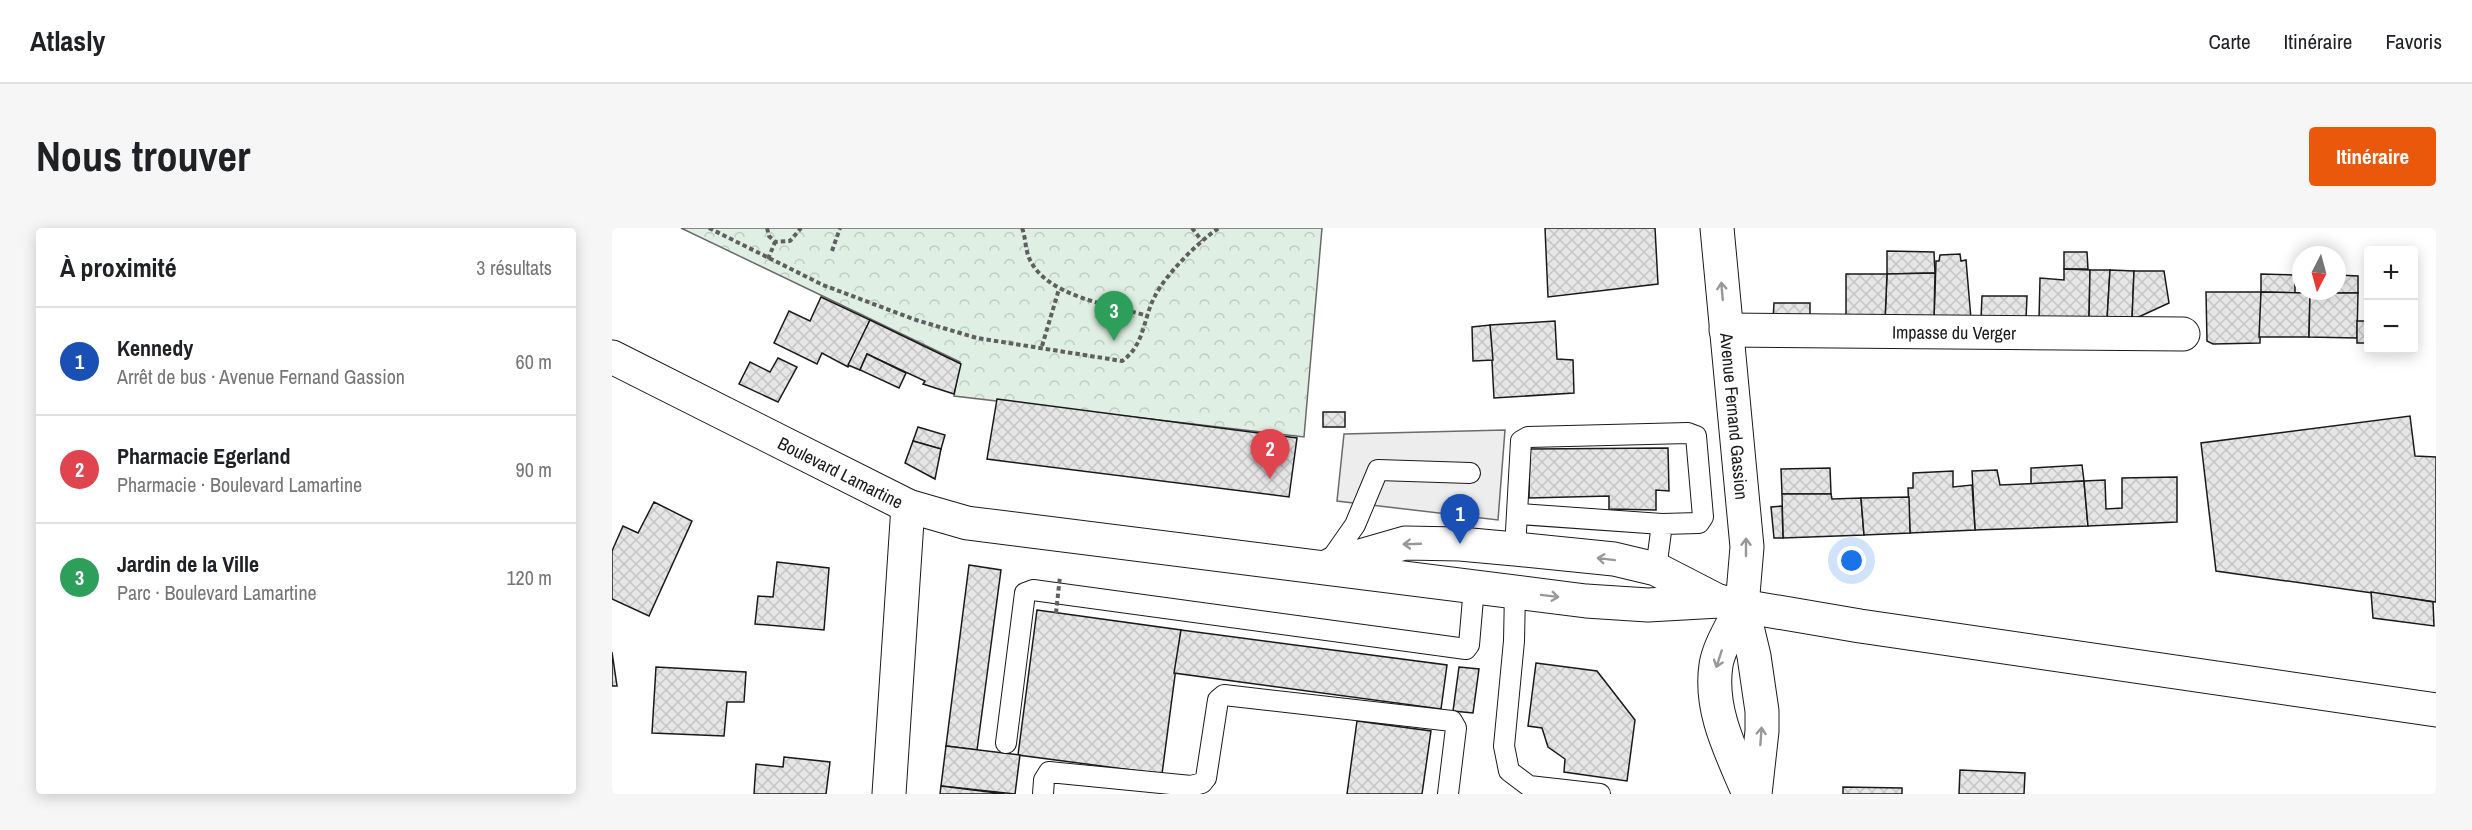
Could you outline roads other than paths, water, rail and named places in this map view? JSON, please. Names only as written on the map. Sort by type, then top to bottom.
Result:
[{"type":"street","name":"Avenue Fernand Gassion","points":[[1717,228],[1747,547],[1730,603],[1716,664],[1717,717],[1749,794]]},
{"type":"street","name":"Impasse du Verger","points":[[1726,330],[2183,334]]},
{"type":"street","name":"Boulevard Lamartine","points":[[612,357],[908,506],[889,794]]},
{"type":"street","points":[[908,506],[967,523],[1608,603],[1648,605],[1730,603],[1860,626],[2436,710]]},
{"type":"street","points":[[1325,567],[1405,543],[1460,544],[1614,559],[1656,569],[1730,603]]},
{"type":"street","name":"Avenue Fernand Gassion","points":[[1730,603],[1754,656],[1762,711],[1755,794]]},
{"type":"lane","points":[[1515,549],[1519,514],[1521,441],[1528,437],[1689,433],[1696,436],[1703,518],[1699,523],[1662,524],[1519,514]]},
{"type":"lane","points":[[1325,567],[1354,525],[1378,470],[1470,473]]},
{"type":"lane","points":[[1656,569],[1662,524]]},
{"type":"lane","points":[[1006,743],[1025,593],[1033,590],[1466,649],[1469,645],[1474,587]]},
{"type":"lane","points":[[1515,592],[1514,641],[1504,746],[1509,771],[1529,786],[1600,794]]},
{"type":"lane","points":[[1043,794],[1044,780],[1049,772],[1191,786],[1202,783],[1206,778],[1218,700],[1224,695],[1452,721],[1456,728],[1448,794]]},
{"type":"place","name":"Jardin de la Ville","points":[[1114,341]]},
{"type":"place","name":"Pharmacie Egerland","points":[[1270,479]]},
{"type":"place","name":"Kennedy","points":[[1460,544]]}]
